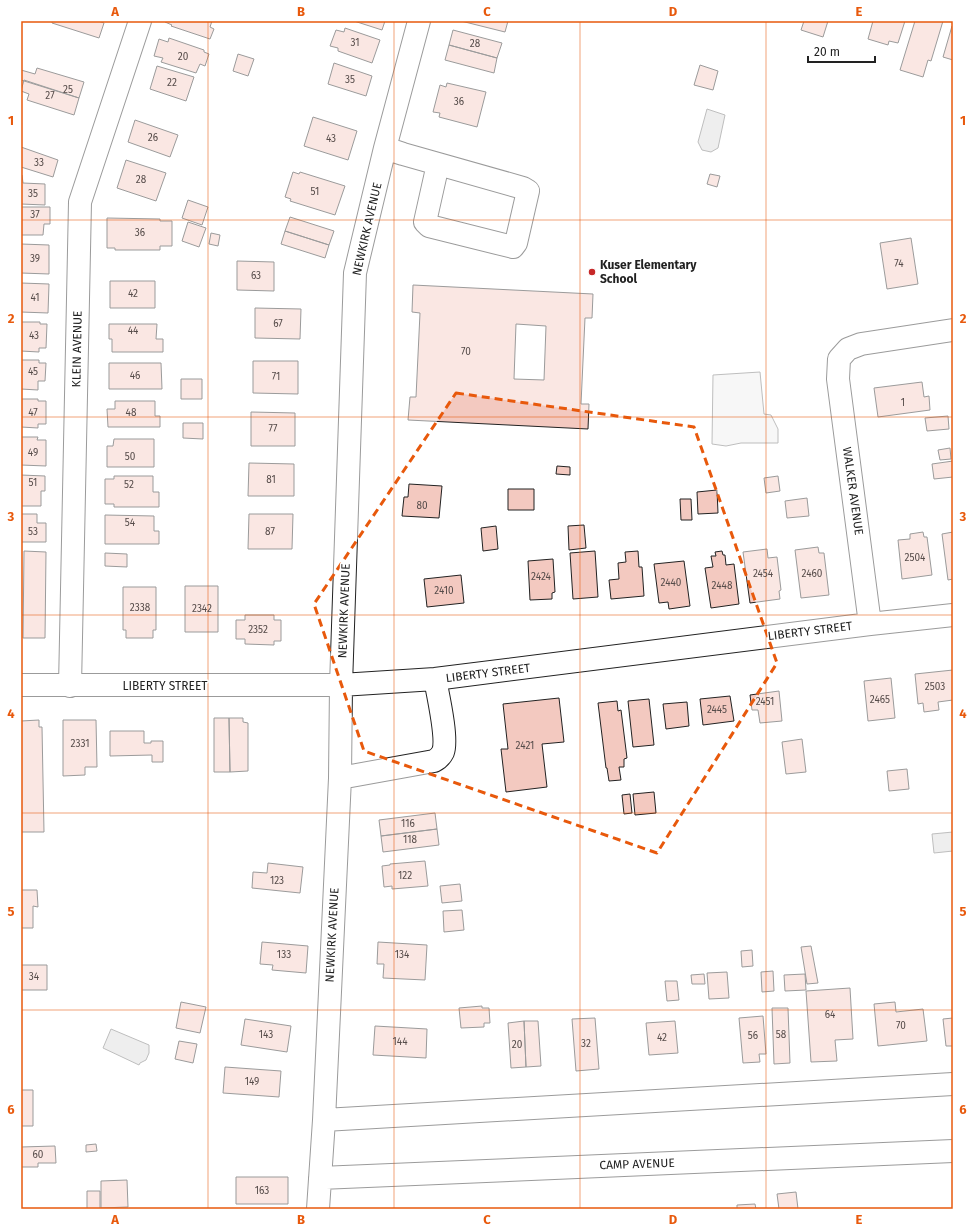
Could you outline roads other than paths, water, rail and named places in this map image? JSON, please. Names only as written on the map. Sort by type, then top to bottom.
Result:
[{"type":"street","name":"KLEIN AVENUE","points":[[70,686],[80,202],[140,21]]},
{"type":"street","name":"NEWKIRK AVENUE","points":[[318,1209],[324,1120],[340,778],[341,685],[356,273],[385,148],[418,21]]},
{"type":"street","points":[[385,148],[523,188],[528,191],[516,243],[513,247],[430,226],[425,222],[438,164]]},
{"type":"street","name":"WALKER AVENUE","points":[[870,624],[838,379],[839,359],[848,349],[861,344],[953,330]]},
{"type":"street","name":"LIBERTY STREET","points":[[21,685],[341,685],[436,679],[870,624],[953,615]]},
{"type":"street","points":[[340,778],[434,761],[439,758],[443,752],[445,744],[436,679]]},
{"type":"street","points":[[324,1120],[953,1084]]},
{"type":"street","name":"CAMP AVENUE","points":[[320,1178],[953,1151]]},
{"type":"place","name":"Kuser Elementary School","points":[[592,272]]}]
